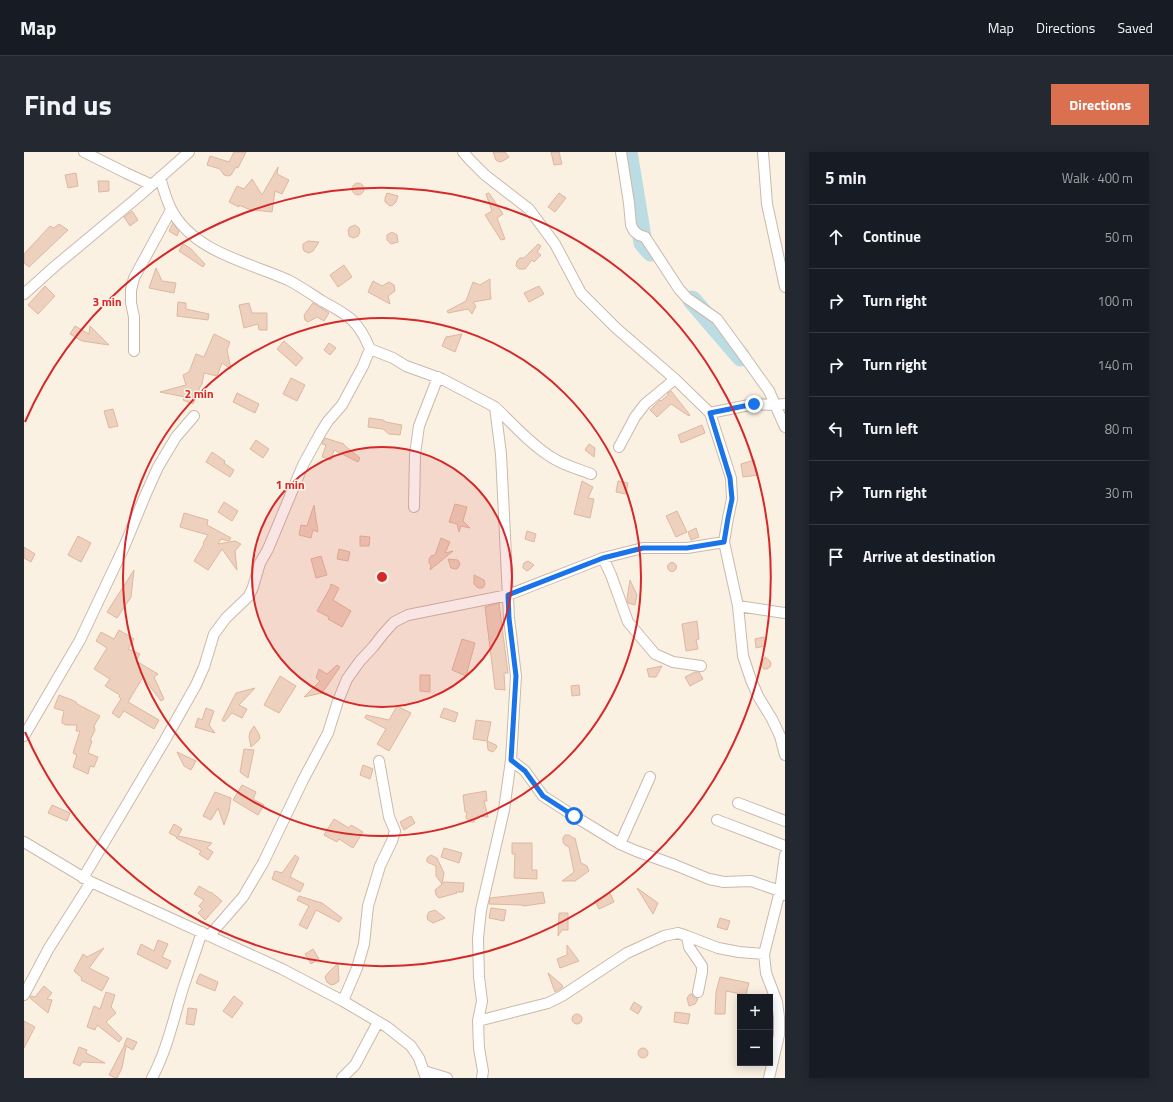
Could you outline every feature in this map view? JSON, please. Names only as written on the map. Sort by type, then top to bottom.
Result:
[{"type":"street","points":[[84,152],[152,184]]},
{"type":"street","points":[[24,294],[189,152]]},
{"type":"street","points":[[463,152],[485,175],[529,209],[555,244],[581,293],[616,328],[675,379],[710,413],[732,488],[732,499],[724,542],[738,606],[743,656],[758,696],[780,736],[785,755]]},
{"type":"street","points":[[621,152],[631,225],[634,231],[645,237],[678,289],[687,298],[717,319],[780,404],[785,427]]},
{"type":"street","points":[[763,152],[767,204],[785,287]]},
{"type":"street","points":[[160,177],[171,210],[182,225],[204,243],[219,252],[288,281],[347,315],[360,329],[370,349],[393,358],[406,366],[438,377],[495,407],[551,458],[591,474]]},
{"type":"street","points":[[134,351],[134,316],[131,303],[131,290],[134,278],[171,210]]},
{"type":"street","points":[[24,995],[196,685],[204,667],[214,634],[226,618],[249,596],[260,563],[268,549],[303,465],[321,432],[342,405],[363,366],[370,349]]},
{"type":"street","points":[[414,507],[415,454],[419,426],[438,377]]},
{"type":"street","points":[[619,447],[628,428],[638,413],[646,404],[675,379]]},
{"type":"street","points":[[710,413],[754,404],[780,404]]},
{"type":"street","points":[[482,1078],[483,1070],[479,1048],[478,1021],[482,1001],[479,977],[478,945],[481,910],[504,810],[511,760],[516,676],[509,618],[501,454],[495,407]]},
{"type":"street","points":[[24,736],[80,640],[124,547],[158,467],[176,437],[194,416]]},
{"type":"street","points":[[152,1078],[161,1062],[172,1030],[184,984],[206,934],[244,898],[328,733],[347,679],[360,661],[394,622],[408,615],[508,595],[603,558],[643,548],[687,548],[724,542]]},
{"type":"street","points":[[603,558],[611,575],[628,622],[655,654],[673,662],[701,666]]},
{"type":"street","points":[[738,606],[785,613]]},
{"type":"street","points":[[511,760],[525,771],[543,796],[620,844],[710,878],[724,882],[751,881],[783,893]]},
{"type":"street","points":[[343,1001],[357,968],[364,944],[368,906],[380,866],[395,831],[389,817],[378,761]]},
{"type":"street","points":[[620,844],[650,777]]},
{"type":"street","points":[[738,803],[785,821]]},
{"type":"street","points":[[717,820],[785,846]]},
{"type":"street","points":[[24,842],[87,880],[282,969],[343,1001],[387,1027],[411,1046],[425,1074],[447,1078]]},
{"type":"street","points":[[769,1078],[779,1035],[779,1017],[777,1002],[766,973],[764,954],[783,893],[785,855]]},
{"type":"street","points":[[478,1021],[548,1004],[627,953],[664,936],[678,933],[718,948],[739,952],[764,954]]},
{"type":"street","points":[[687,936],[689,947],[702,966],[698,992]]},
{"type":"street","points":[[342,1078],[355,1066],[378,1022]]},
{"type":"building","points":[[234,152],[246,152],[238,168],[236,167],[231,175],[224,175],[220,169],[207,165],[210,156],[229,162]]},
{"type":"building","points":[[493,152],[505,152],[509,157],[499,162],[496,160]]},
{"type":"building","points":[[551,152],[559,152],[562,164],[554,165]]},
{"type":"building","points":[[278,167],[277,174],[289,180],[282,194],[275,191],[272,212],[253,211],[229,202],[237,186],[244,189],[252,179],[262,195]]},
{"type":"building","points":[[76,173],[78,186],[68,188],[65,175]]},
{"type":"building","points":[[98,181],[109,181],[109,191],[99,192]]},
{"type":"building","points":[[356,183],[360,183],[364,189],[360,195],[356,195],[352,191],[352,187]]},
{"type":"building","points":[[387,193],[398,196],[393,205],[390,206],[385,202]]},
{"type":"building","points":[[489,193],[503,214],[497,218],[505,239],[501,240],[485,215],[492,211],[486,194]]},
{"type":"building","points":[[559,193],[566,198],[555,212],[548,207]]},
{"type":"building","points":[[132,211],[138,220],[130,226],[124,217]]},
{"type":"building","points":[[173,223],[179,231],[177,236],[169,231]]},
{"type":"building","points":[[59,224],[68,230],[29,267],[24,263],[24,254],[50,226],[54,228]]},
{"type":"building","points":[[355,225],[359,228],[360,232],[358,236],[353,238],[349,236],[348,230],[350,227]]},
{"type":"building","points":[[392,232],[397,235],[398,242],[391,244],[387,240],[387,235]]},
{"type":"building","points":[[308,241],[319,242],[313,251],[309,253],[304,251],[303,248],[303,244]]},
{"type":"building","points":[[183,244],[190,248],[205,264],[203,267],[179,251]]},
{"type":"building","points":[[538,244],[541,246],[537,252],[541,255],[534,262],[532,260],[525,269],[519,269],[516,266],[517,261],[520,258],[524,258]]},
{"type":"building","points":[[344,265],[352,277],[338,287],[330,275]]},
{"type":"building","points":[[156,268],[162,281],[176,283],[174,293],[149,288]]},
{"type":"building","points":[[490,279],[491,299],[473,302],[476,306],[472,314],[468,309],[448,313],[447,311],[466,301],[473,282],[480,285]]},
{"type":"building","points":[[373,281],[382,286],[389,282],[394,285],[395,291],[388,296],[390,304],[368,292]]},
{"type":"building","points":[[45,286],[55,296],[38,314],[28,305]]},
{"type":"building","points":[[539,286],[544,294],[529,302],[524,293]]},
{"type":"building","points":[[178,302],[186,303],[186,309],[209,314],[208,320],[177,316]]},
{"type":"building","points":[[249,303],[252,313],[267,313],[267,330],[259,330],[258,324],[244,328],[239,305]]},
{"type":"building","points":[[313,303],[329,313],[324,321],[317,317],[308,322],[305,320],[304,315]]},
{"type":"building","points":[[75,326],[89,334],[90,326],[109,345],[82,341],[70,334]]},
{"type":"building","points":[[214,334],[230,342],[227,350],[231,369],[222,363],[217,376],[204,373],[202,384],[193,404],[183,400],[185,397],[160,392],[186,385],[183,375],[189,372],[196,354],[204,357]]},
{"type":"building","points":[[462,334],[455,352],[442,346],[446,337]]},
{"type":"building","points":[[284,341],[303,358],[296,366],[277,349]]},
{"type":"building","points":[[329,343],[336,348],[330,355],[324,350]]},
{"type":"building","points":[[291,378],[305,385],[297,401],[283,394]]},
{"type":"building","points":[[671,391],[690,415],[689,416],[671,404],[657,417],[650,410]]},
{"type":"building","points":[[237,393],[259,404],[255,413],[233,402]]},
{"type":"building","points":[[113,409],[118,426],[109,428],[104,411]]},
{"type":"building","points":[[369,418],[402,425],[400,435],[389,434],[383,429],[368,427]]},
{"type":"building","points":[[702,425],[705,433],[681,443],[678,435]]},
{"type":"building","points":[[325,438],[344,444],[360,458],[358,462],[334,450],[331,460],[322,457],[326,445],[322,444]]},
{"type":"building","points":[[256,440],[269,449],[263,458],[250,449]]},
{"type":"building","points":[[589,444],[595,448],[594,457],[585,450]]},
{"type":"building","points":[[212,452],[225,461],[224,463],[234,470],[230,477],[206,462]]},
{"type":"building","points":[[754,460],[758,475],[743,477],[741,464]]},
{"type":"building","points":[[582,481],[593,487],[588,498],[594,499],[590,518],[574,514]]},
{"type":"building","points":[[618,481],[628,483],[626,494],[616,492]]},
{"type":"building","points":[[224,502],[238,511],[232,521],[218,512]]},
{"type":"building","points":[[455,504],[467,507],[463,521],[470,528],[461,526],[459,532],[457,524],[449,522]]},
{"type":"building","points":[[314,505],[318,532],[313,530],[311,538],[299,535],[301,525],[307,526]]},
{"type":"building","points":[[677,511],[687,532],[676,537],[666,516]]},
{"type":"building","points":[[184,513],[208,520],[207,525],[231,538],[229,541],[221,539],[218,544],[235,541],[241,544],[235,551],[237,570],[222,549],[208,570],[194,561],[208,535],[180,527]]},
{"type":"building","points":[[696,528],[699,537],[691,540],[688,532]]},
{"type":"building","points":[[527,531],[536,534],[534,542],[525,539]]},
{"type":"building","points":[[78,536],[91,543],[81,562],[68,555]]},
{"type":"building","points":[[360,536],[370,537],[369,546],[360,546]]},
{"type":"building","points":[[441,538],[450,542],[445,553],[453,551],[430,570],[431,565],[429,563],[429,559],[431,556],[435,555]]},
{"type":"building","points":[[24,547],[35,554],[31,562],[24,558]]},
{"type":"building","points":[[339,549],[350,552],[348,561],[337,559]]},
{"type":"building","points":[[321,556],[327,575],[316,578],[311,559]]},
{"type":"building","points":[[448,559],[458,560],[460,564],[458,568],[451,568]]},
{"type":"building","points":[[528,561],[534,565],[527,571],[523,568],[523,566],[524,563]]},
{"type":"building","points":[[672,562],[677,567],[672,572],[667,567]]},
{"type":"building","points":[[134,570],[131,597],[117,618],[107,612]]},
{"type":"building","points":[[474,575],[484,580],[485,584],[483,588],[478,588],[474,584]]},
{"type":"building","points":[[630,580],[637,595],[635,605],[628,603],[627,599]]},
{"type":"building","points":[[331,584],[339,588],[333,600],[351,611],[342,627],[328,619],[329,617],[317,611]]},
{"type":"building","points":[[499,603],[508,673],[504,673],[505,690],[495,689],[485,607]]},
{"type":"building","points":[[697,621],[699,639],[696,640],[698,649],[686,651],[682,624]]},
{"type":"building","points":[[119,630],[134,639],[128,649],[140,654],[136,661],[158,674],[154,677],[164,699],[161,701],[143,677],[128,702],[159,720],[154,729],[124,711],[119,718],[112,713],[121,699],[119,697],[120,695],[105,686],[110,679],[94,669],[107,648],[96,641],[101,632],[114,639]]},
{"type":"building","points":[[764,637],[765,646],[756,648],[755,639]]},
{"type":"building","points":[[462,639],[475,643],[466,676],[452,670]]},
{"type":"building","points":[[765,657],[771,664],[767,669],[764,669],[761,665]]},
{"type":"building","points":[[337,665],[340,667],[322,693],[304,697],[320,681],[316,678],[319,669],[327,674]]},
{"type":"building","points":[[662,666],[656,677],[649,677],[647,669]]},
{"type":"building","points":[[695,672],[699,672],[703,679],[690,686],[685,677]]},
{"type":"building","points":[[420,675],[430,675],[430,692],[420,691]]},
{"type":"building","points":[[280,676],[296,686],[279,713],[264,705]]},
{"type":"building","points":[[579,685],[580,695],[572,696],[571,686]]},
{"type":"building","points":[[255,688],[239,705],[247,709],[242,718],[232,713],[224,722],[222,720],[236,693]]},
{"type":"building","points":[[59,695],[76,702],[77,704],[100,716],[94,726],[95,730],[90,740],[92,741],[88,753],[98,757],[94,767],[90,766],[88,774],[73,767],[77,755],[73,753],[80,731],[76,731],[77,725],[66,725],[62,723],[64,711],[54,708]]},
{"type":"building","points":[[397,706],[411,713],[389,751],[377,744],[386,729],[365,718],[366,715],[389,720]]},
{"type":"building","points":[[206,708],[214,711],[209,725],[215,733],[195,727],[198,718],[202,720]]},
{"type":"building","points":[[444,708],[458,713],[455,722],[440,717]]},
{"type":"building","points":[[476,720],[491,722],[487,741],[473,739]]},
{"type":"building","points":[[254,726],[260,738],[251,747],[249,737]]},
{"type":"building","points":[[487,741],[496,745],[497,747],[493,752],[488,750]]},
{"type":"building","points":[[244,749],[254,750],[248,778],[240,772]]},
{"type":"building","points":[[177,752],[196,761],[191,770],[184,766]]},
{"type":"building","points":[[363,765],[373,769],[370,779],[360,775]]},
{"type":"building","points":[[242,785],[256,792],[253,799],[264,805],[258,815],[233,800]]},
{"type":"building","points":[[486,791],[487,801],[484,801],[488,817],[477,816],[474,822],[469,822],[466,818],[467,812],[465,812],[463,795]]},
{"type":"building","points":[[215,792],[231,798],[229,811],[224,825],[218,808],[211,820],[203,816]]},
{"type":"building","points":[[52,805],[70,813],[67,821],[48,813]]},
{"type":"building","points":[[411,816],[415,823],[404,830],[400,822]]},
{"type":"building","points":[[334,819],[349,828],[351,825],[363,832],[353,848],[339,839],[337,842],[324,835]]},
{"type":"building","points":[[174,824],[182,829],[178,836],[212,843],[207,848],[213,852],[208,860],[199,854],[201,851],[169,833]]},
{"type":"building","points":[[565,835],[575,838],[581,863],[587,866],[589,871],[575,881],[562,881],[574,872],[569,847],[563,842]]},
{"type":"building","points":[[512,843],[532,843],[532,870],[537,870],[537,879],[514,878],[515,854],[512,854]]},
{"type":"building","points":[[444,848],[462,853],[459,863],[441,857]]},
{"type":"building","points":[[295,855],[299,858],[290,877],[304,884],[300,892],[272,879],[275,871],[282,873]]},
{"type":"building","points":[[431,855],[437,858],[444,873],[442,884],[436,876],[436,866],[427,862],[427,858]]},
{"type":"building","points":[[444,882],[464,883],[463,892],[456,892],[457,893],[439,898],[436,895],[435,890]]},
{"type":"building","points":[[199,886],[211,892],[222,901],[205,920],[198,913],[202,909],[199,906],[204,900],[194,894]]},
{"type":"building","points":[[637,888],[658,903],[653,914]]},
{"type":"building","points":[[543,892],[545,903],[523,906],[489,904],[490,898]]},
{"type":"building","points":[[610,893],[614,902],[599,909],[595,901]]},
{"type":"building","points":[[299,896],[322,903],[342,918],[339,922],[316,910],[307,929],[299,925],[309,906],[297,900]]},
{"type":"building","points":[[491,908],[506,910],[504,921],[489,918]]},
{"type":"building","points":[[435,910],[445,918],[433,923],[428,920],[427,916],[429,912]]},
{"type":"building","points":[[559,913],[568,913],[568,930],[562,930],[558,936]]},
{"type":"building","points":[[720,918],[730,921],[727,930],[717,927]]},
{"type":"building","points":[[158,940],[168,944],[162,957],[171,961],[167,969],[137,954],[141,944],[154,951]]},
{"type":"building","points":[[567,945],[579,961],[560,968],[557,959],[567,955]]},
{"type":"building","points":[[104,948],[89,968],[109,978],[102,991],[81,980],[82,978],[74,971],[83,954],[87,957]]},
{"type":"building","points":[[313,949],[319,959],[311,964],[305,954]]},
{"type":"building","points":[[338,963],[339,981],[331,985],[327,982],[325,977]]},
{"type":"building","points":[[548,973],[562,985],[563,987],[555,992]]},
{"type":"building","points":[[200,974],[218,982],[215,991],[196,983]]},
{"type":"building","points":[[720,977],[749,983],[746,994],[726,991],[725,1014],[715,1014],[716,992]]},
{"type":"building","points":[[44,986],[52,993],[47,999],[52,1000],[48,1013],[30,998],[31,996],[35,997]]},
{"type":"building","points":[[106,992],[115,995],[111,1007],[116,1013],[106,1022],[122,1038],[119,1042],[97,1025],[95,1030],[87,1027],[94,1006],[100,1009]]},
{"type":"building","points":[[690,994],[698,999],[695,1004],[689,1006],[687,998]]},
{"type":"building","points":[[234,996],[243,1003],[232,1018],[223,1011]]},
{"type":"building","points":[[634,1002],[642,1007],[638,1014],[630,1009]]},
{"type":"building","points":[[188,1008],[197,1009],[194,1025],[186,1024]]},
{"type":"building","points":[[675,1012],[690,1014],[688,1024],[674,1022]]},
{"type":"building","points":[[575,1014],[579,1014],[582,1019],[579,1024],[575,1024],[572,1021],[572,1017]]},
{"type":"building","points":[[24,1021],[35,1027],[24,1048]]},
{"type":"building","points":[[127,1038],[137,1042],[133,1050],[124,1045]]},
{"type":"building","points":[[124,1046],[126,1047],[122,1068],[116,1078],[109,1075]]},
{"type":"building","points":[[79,1047],[87,1050],[86,1053],[105,1063],[82,1062],[80,1066],[73,1063]]},
{"type":"building","points":[[641,1048],[645,1048],[647,1049],[647,1057],[641,1058],[638,1055],[638,1051]]},
{"type":"waterway","points":[[628,152],[643,243],[651,252]]},
{"type":"waterway","points":[[692,300],[741,357]]},
{"type":"route","points":[[574,816],[543,796],[525,771],[511,760],[516,676],[509,618],[508,595],[603,558],[643,548],[687,548],[724,542],[732,499],[732,488],[710,413],[754,404]]}]
